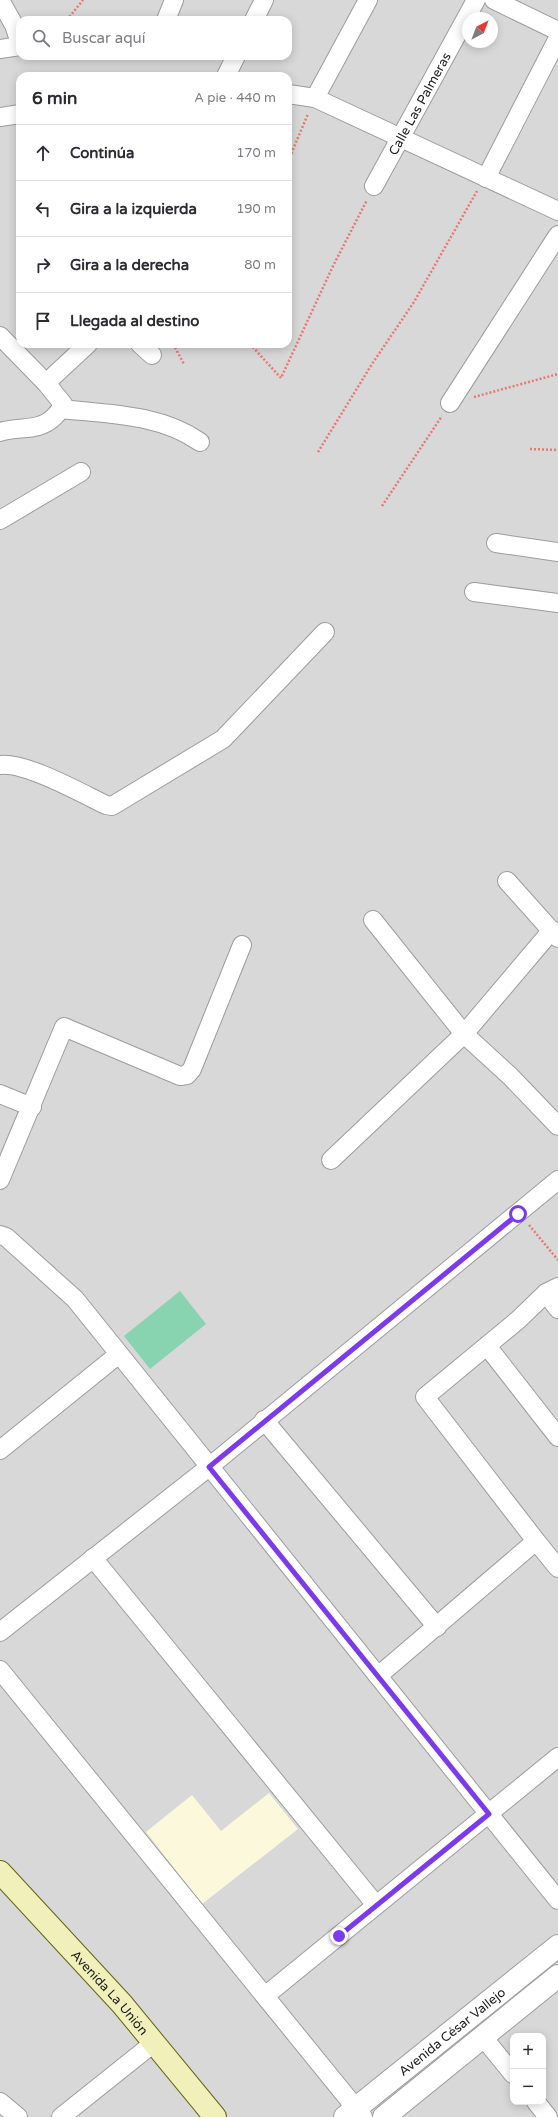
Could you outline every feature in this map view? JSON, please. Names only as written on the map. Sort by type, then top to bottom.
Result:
[{"type":"main road","name":"Avenida La Unión","points":[[0,1872],[155,2042],[216,2117]]},
{"type":"street","points":[[0,0],[16,31]]},
{"type":"street","points":[[168,16],[174,0]]},
{"type":"street","points":[[256,16],[264,0]]},
{"type":"street","points":[[315,98],[368,0]]},
{"type":"street","name":"Calle Las Palmeras","points":[[374,186],[476,0]]},
{"type":"street","points":[[494,0],[558,30]]},
{"type":"street","points":[[486,178],[558,38]]},
{"type":"street","points":[[0,49],[16,47]]},
{"type":"street","points":[[228,72],[234,60]]},
{"type":"street","points":[[292,95],[315,98],[399,139],[558,211]]},
{"type":"street","points":[[450,403],[558,235]]},
{"type":"street","points":[[3,428],[42,426],[62,409],[63,404],[17,348]]},
{"type":"street","points":[[46,383],[84,348]]},
{"type":"street","points":[[62,409],[132,416],[165,425],[190,435],[200,442]]},
{"type":"street","points":[[0,520],[81,472]]},
{"type":"street","points":[[496,543],[558,552]]},
{"type":"street","points":[[474,592],[558,603]]},
{"type":"street","points":[[0,766],[11,764],[54,780],[106,805],[112,806],[228,735],[282,675],[325,632]]},
{"type":"street","points":[[332,1160],[464,1034],[555,934],[507,881]]},
{"type":"street","points":[[374,920],[464,1034],[510,1076],[558,1126]]},
{"type":"street","points":[[0,1180],[32,1107],[64,1027],[180,1076],[187,1075],[192,1069],[201,1050],[242,945]]},
{"type":"street","points":[[0,1094],[32,1107]]},
{"type":"street","points":[[0,1632],[209,1467],[264,1420],[558,1180]]},
{"type":"street","points":[[0,1235],[6,1237],[75,1299],[558,1900]]},
{"type":"street","points":[[558,1309],[552,1290],[425,1397],[558,1568]]},
{"type":"street","points":[[487,1346],[558,1437]]},
{"type":"street","points":[[0,1450],[119,1354]]},
{"type":"street","points":[[264,1420],[437,1627]]},
{"type":"street","points":[[378,1676],[536,1541]]},
{"type":"street","points":[[92,1558],[376,1905]]},
{"type":"street","points":[[0,1670],[265,1996],[355,2114]]},
{"type":"street","points":[[265,1996],[558,1757]]},
{"type":"street","name":"Avenida César Vallejo","points":[[355,2114],[558,1946]]},
{"type":"street","name":"Avenida César Vallejo","points":[[384,2117],[558,1976]]},
{"type":"street","points":[[483,2037],[510,2070]]},
{"type":"street","points":[[61,2117],[155,2042]]},
{"type":"street","points":[[0,2102],[18,2117]]},
{"type":"street","points":[[538,2105],[548,2117]]},
{"type":"path","points":[[70,16],[83,0]]},
{"type":"path","points":[[292,153],[308,115]]},
{"type":"path","points":[[318,452],[372,364],[414,302],[474,196]]},
{"type":"path","points":[[254,348],[281,378],[333,266],[366,202]]},
{"type":"path","points":[[175,348],[184,364]]},
{"type":"path","points":[[382,506],[450,403],[558,374]]},
{"type":"path","points":[[530,449],[558,450]]},
{"type":"path","points":[[527,1222],[558,1260]]},
{"type":"shaded area","points":[[0,0],[558,0],[558,2117],[0,2117]]},
{"type":"shaded area","points":[[269,1793],[298,1829],[202,1904],[146,1832],[192,1795],[221,1831]]},
{"type":"green space","points":[[180,1291],[206,1324],[150,1369],[124,1336]]},
{"type":"route","points":[[339,1936],[489,1814],[209,1467],[264,1420],[518,1214]]}]
